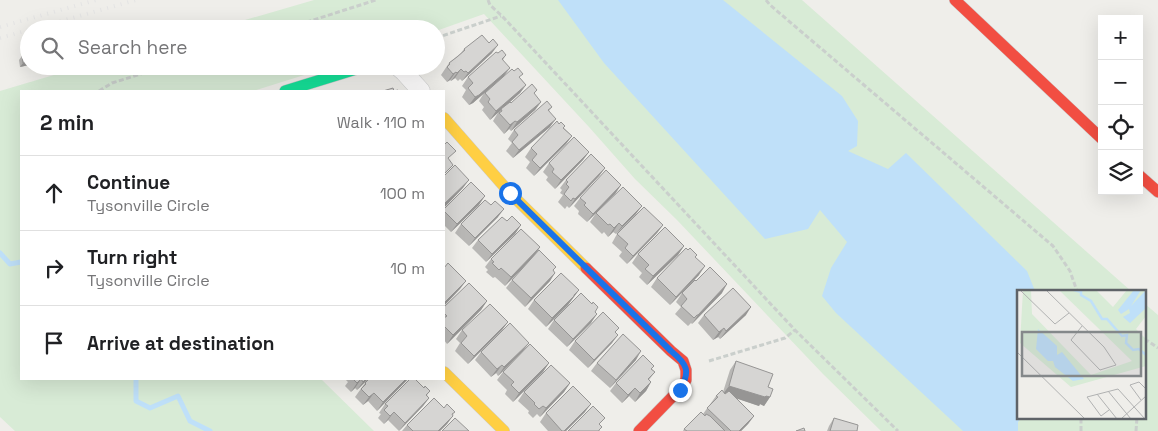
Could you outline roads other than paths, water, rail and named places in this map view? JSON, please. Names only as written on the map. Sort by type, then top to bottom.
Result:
[{"type":"street","points":[[955,0],[1098,135]]},
{"type":"street","points":[[288,90],[337,75]]},
{"type":"street","points":[[407,75],[420,90]]},
{"type":"street","points":[[445,119],[510,193],[683,361],[686,370],[686,380],[680,390],[639,431]]},
{"type":"street","points":[[1143,178],[1158,192]]},
{"type":"street","points":[[445,373],[504,431]]},
{"type":"water","points":[[558,0],[723,0],[842,96],[858,121],[857,146],[848,151],[888,169],[906,153],[1027,271],[1035,290],[1017,290],[1017,418],[1021,418],[1018,422],[1018,431],[963,431],[836,313],[822,296],[831,268],[847,242],[820,210],[808,229],[765,239],[604,63]]},
{"type":"waterway","points":[[0,253],[10,264],[20,262]]},
{"type":"waterway","points":[[136,380],[136,401],[150,408],[178,396],[190,421],[210,431]]},
{"type":"railway","points":[[25,20],[96,0]]},
{"type":"railway","points":[[65,20],[136,0]]},
{"type":"railway","points":[[0,27],[20,21]]},
{"type":"railway","points":[[0,38],[20,32]]}]
